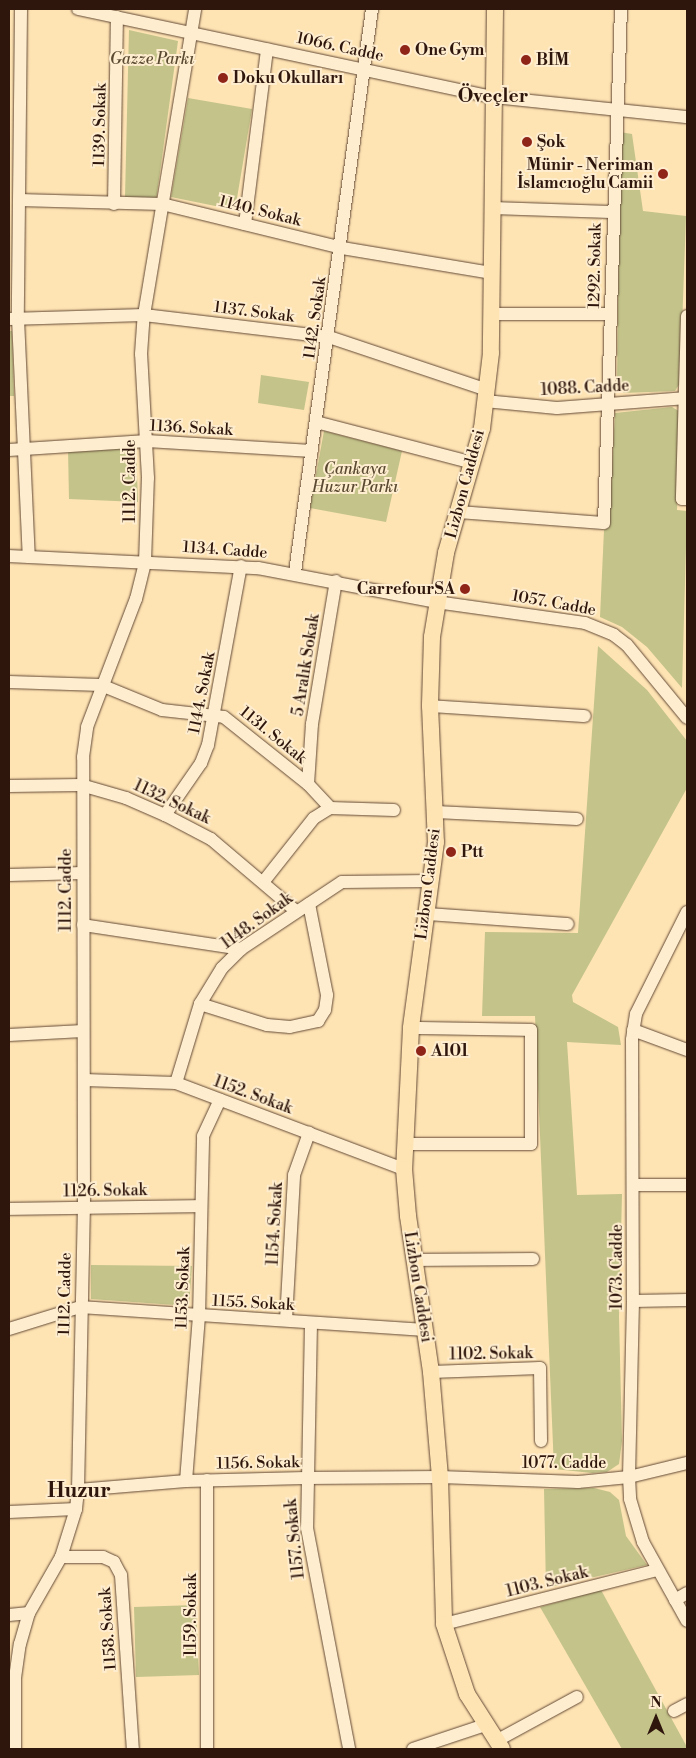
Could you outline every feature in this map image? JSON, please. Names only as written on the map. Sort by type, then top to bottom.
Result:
[{"type":"main road","name":"Lizbon Caddesi","points":[[496,9],[493,97],[491,314],[486,396],[473,463],[458,512],[436,602],[430,706],[436,812],[430,881],[411,1028],[404,1169],[414,1260],[431,1372],[440,1477],[444,1624],[454,1661],[485,1725],[499,1745]]},
{"type":"street","points":[[21,9],[14,95],[18,200],[13,319],[29,557]]},
{"type":"street","name":"1066. Cadde","points":[[78,9],[365,68],[493,97],[616,112],[687,117]]},
{"type":"street","name":"1112. Cadde","points":[[15,1749],[15,1678],[20,1644],[29,1613],[61,1556],[76,1509],[78,1490],[80,1307],[84,1207],[81,785],[87,727],[101,684],[136,599],[145,562],[147,441],[141,354],[144,315],[195,9]]},
{"type":"street","name":"1142. Sokak","points":[[295,572],[342,248],[372,9]]},
{"type":"street","name":"1292. Sokak","points":[[458,512],[604,523],[611,314],[612,212],[621,9]]},
{"type":"street","name":"1139. Sokak","points":[[114,204],[117,17]]},
{"type":"street","points":[[244,224],[267,48]]},
{"type":"street","name":"1140. Sokak","points":[[18,200],[162,204],[342,248],[491,273]]},
{"type":"street","points":[[492,208],[612,212]]},
{"type":"street","points":[[491,314],[611,314]]},
{"type":"street","name":"1137. Sokak","points":[[13,319],[144,315],[329,337],[486,396]]},
{"type":"street","points":[[685,499],[687,316]]},
{"type":"street","name":"1088. Cadde","points":[[486,396],[558,408],[686,398]]},
{"type":"street","points":[[316,422],[473,463]]},
{"type":"street","name":"1136. Sokak","points":[[9,450],[147,441],[312,452]]},
{"type":"street","name":"1134. Cadde","points":[[9,556],[241,566],[295,572],[436,602]]},
{"type":"street","name":"1144. Sokak","points":[[165,815],[201,763],[216,715],[241,566]]},
{"type":"street","name":"5 Aralık Sokak","points":[[308,784],[312,724],[336,580]]},
{"type":"street","name":"1057. Cadde","points":[[436,602],[570,620],[600,628],[627,646],[687,718]]},
{"type":"street","name":"1131. Sokak","points":[[9,682],[101,684],[162,710],[216,715],[233,721],[308,784],[330,808]]},
{"type":"street","points":[[430,706],[584,716]]},
{"type":"street","name":"1132. Sokak","points":[[9,786],[81,785],[126,798],[165,815],[211,839],[264,881],[296,911]]},
{"type":"street","points":[[264,881],[314,818],[330,808],[394,810]]},
{"type":"street","points":[[436,812],[577,819]]},
{"type":"street","points":[[9,875],[83,873]]},
{"type":"street","name":"1148. Sokak","points":[[176,1083],[200,1004],[222,968],[241,949],[342,882],[430,881]]},
{"type":"street","points":[[200,1004],[267,1025],[290,1027],[318,1021],[325,1010],[327,995],[309,904]]},
{"type":"street","name":"1073. Cadde","points":[[687,912],[636,1014],[633,1030],[633,1302],[628,1477],[636,1522],[657,1570],[687,1621]]},
{"type":"street","points":[[426,914],[568,924]]},
{"type":"street","points":[[83,925],[241,949]]},
{"type":"street","points":[[405,1144],[531,1144],[531,1030],[411,1028]]},
{"type":"street","points":[[633,1030],[687,1050]]},
{"type":"street","points":[[9,1035],[83,1031]]},
{"type":"street","name":"1152. Sokak","points":[[84,1080],[176,1083],[404,1169]]},
{"type":"street","name":"1153. Sokak","points":[[186,1481],[199,1317],[203,1136],[220,1100]]},
{"type":"street","name":"1154. Sokak","points":[[286,1320],[294,1175],[309,1133]]},
{"type":"street","points":[[633,1185],[687,1186]]},
{"type":"street","name":"1126. Sokak","points":[[9,1209],[201,1206]]},
{"type":"street","points":[[414,1260],[533,1259]]},
{"type":"street","points":[[633,1302],[687,1300]]},
{"type":"street","points":[[9,1329],[80,1307]]},
{"type":"street","name":"1155. Sokak","points":[[80,1307],[199,1317],[286,1320],[425,1330]]},
{"type":"street","name":"1157. Sokak","points":[[311,1323],[306,1528],[350,1749]]},
{"type":"street","name":"1102. Sokak","points":[[431,1372],[540,1368],[541,1441]]},
{"type":"street","name":"1077. Cadde","points":[[440,1477],[578,1482],[628,1477],[687,1463]]},
{"type":"street","name":"1156. Sokak","points":[[78,1490],[207,1480],[440,1477]]},
{"type":"street","name":"1159. Sokak","points":[[207,1480],[208,1749]]},
{"type":"street","points":[[9,1512],[76,1509]]},
{"type":"street","name":"1158. Sokak","points":[[61,1556],[103,1557],[114,1562],[121,1575],[133,1749]]},
{"type":"street","name":"1103. Sokak","points":[[444,1624],[657,1570]]},
{"type":"street","points":[[675,1600],[687,1593]]},
{"type":"street","points":[[9,1615],[29,1613]]},
{"type":"street","points":[[499,1745],[577,1698]]},
{"type":"street","points":[[674,1712],[687,1704]]},
{"type":"street","points":[[418,1748],[485,1725]]},
{"type":"green space","name":"Gazze Parkı","points":[[129,30],[178,41],[156,201],[125,197]]},
{"type":"green space","points":[[188,98],[252,109],[235,210],[171,197]]},
{"type":"green space","points":[[620,132],[632,134],[643,211],[686,216],[680,383],[675,391],[623,393],[617,384]]},
{"type":"green space","points":[[9,331],[12,331],[14,396],[9,396]]},
{"type":"green space","points":[[261,375],[309,382],[304,410],[258,403]]},
{"type":"green space","points":[[672,407],[682,413],[677,510],[687,511],[682,688],[647,647],[622,627],[600,617],[604,530],[609,526],[615,413]]},
{"type":"green space","name":"Çankaya Huzur Parkı","points":[[324,431],[402,451],[386,522],[310,508]]},
{"type":"green space","points":[[136,445],[138,502],[69,499],[68,449]]},
{"type":"green space","points":[[598,646],[647,690],[687,741],[687,788],[572,995],[573,1002],[618,1027],[621,1045],[567,1042],[577,1195],[622,1194],[619,1317],[622,1441],[619,1464],[607,1472],[592,1473],[554,1469],[535,1016],[482,1016],[485,932],[578,933]]},
{"type":"green space","points":[[91,1265],[192,1266],[189,1306],[91,1299]]},
{"type":"green space","points":[[594,1488],[610,1492],[619,1500],[626,1536],[647,1565],[546,1588],[544,1489]]},
{"type":"green space","points":[[601,1590],[687,1749],[622,1749],[540,1607]]},
{"type":"green space","points":[[196,1605],[199,1675],[136,1677],[134,1607]]},
{"type":"place","name":"One Gym","points":[[405,50]]},
{"type":"place","name":"BİM","points":[[526,60]]},
{"type":"place","name":"Doku Okulları","points":[[223,78]]},
{"type":"place","name":"Şok","points":[[527,142]]},
{"type":"place","name":"Münir - Neriman İslamcıoğlu Camii","points":[[663,174]]},
{"type":"place","name":"CarrefourSA","points":[[465,589]]},
{"type":"place","name":"Ptt","points":[[451,852]]},
{"type":"place","name":"A101","points":[[421,1051]]},
{"type":"district","name":"Öveçler","points":[[493,97]]},
{"type":"district","name":"Huzur","points":[[79,1491]]}]
